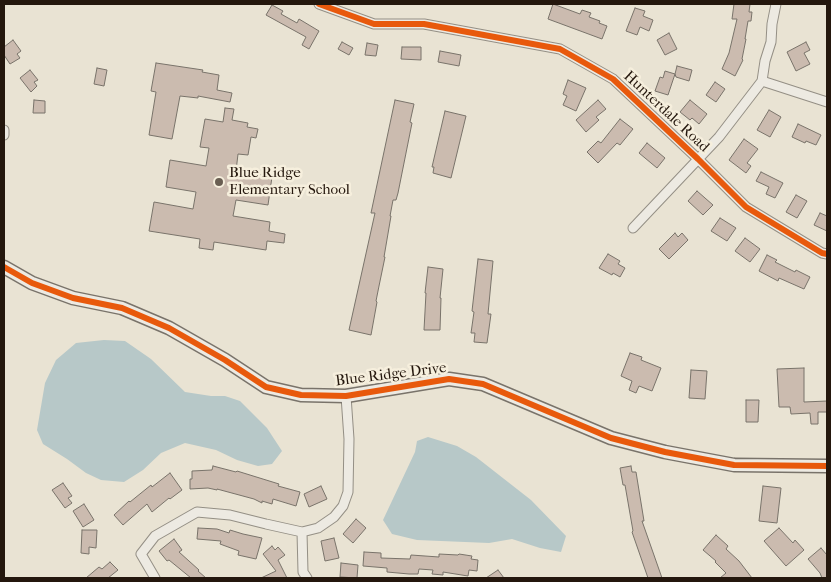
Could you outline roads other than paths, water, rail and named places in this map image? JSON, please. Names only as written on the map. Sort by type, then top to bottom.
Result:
[{"type":"street","name":"Hunterdale Road","points":[[319,4],[374,24],[424,24],[560,49],[613,79],[746,207],[822,253],[827,254]]},
{"type":"street","points":[[633,228],[719,137],[762,80],[776,4]]},
{"type":"street","points":[[762,80],[827,102]]},
{"type":"street","points":[[4,130],[4,135]]},
{"type":"street","name":"Blue Ridge Drive","points":[[4,267],[32,283],[73,298],[122,308],[169,328],[225,360],[266,387],[301,395],[346,396],[449,379],[483,384],[611,438],[664,452],[734,465],[827,466]]},
{"type":"street","points":[[155,578],[141,554],[155,536],[197,512],[230,515],[302,532],[318,528],[334,517],[343,506],[348,492],[349,439],[346,396]]},
{"type":"street","points":[[302,532],[303,572],[307,578]]},
{"type":"place","name":"Blue Ridge Elementary School","points":[[219,182]]}]
